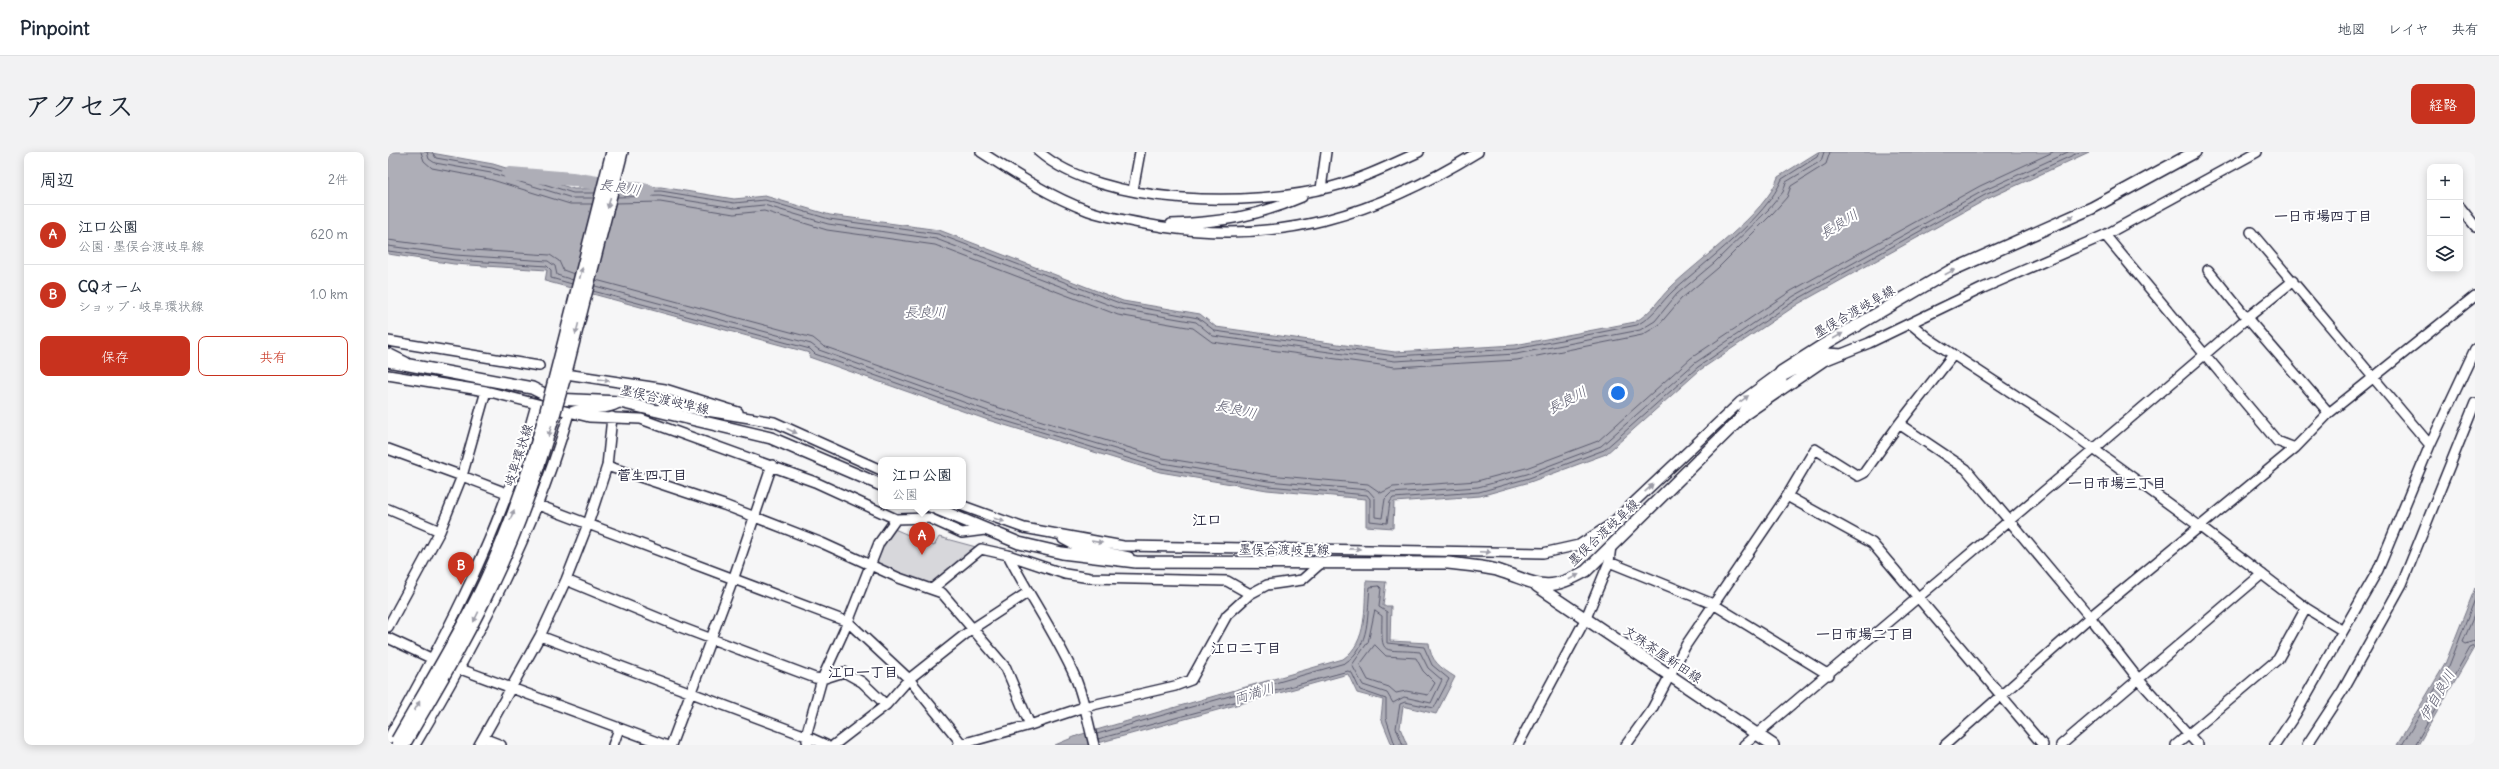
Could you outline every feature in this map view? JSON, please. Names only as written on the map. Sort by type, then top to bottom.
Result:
[{"type":"main road","name":"岐阜環状線","points":[[562,374],[612,152]]},
{"type":"main road","name":"岐阜環状線","points":[[396,742],[461,628],[498,551],[562,374],[622,152]]},
{"type":"main road","name":"墨俣合渡岐阜線","points":[[937,509],[1019,543],[1062,553],[1136,562],[1320,564],[1448,563],[1479,566],[1537,586],[1556,585],[1572,579],[1586,571],[1741,418],[1748,406],[1781,380],[1781,372],[1825,344],[1950,271],[2092,208],[2195,152]]},
{"type":"main road","name":"墨俣合渡岐阜線","points":[[388,360],[532,388],[554,399],[620,402],[770,438],[878,484]]},
{"type":"main road","name":"文殊茶屋新田線","points":[[1537,586],[1773,745]]},
{"type":"street","points":[[981,152],[1056,196],[1090,211],[1145,224],[1217,233],[1265,231],[1324,221],[1406,193],[1478,152]]},
{"type":"street","points":[[1039,152],[1054,165],[1085,178],[1133,190],[1222,199],[1287,196],[1317,190],[1353,180],[1419,152]]},
{"type":"street","points":[[1133,190],[1140,152]]},
{"type":"street","points":[[1317,190],[1326,152]]},
{"type":"street","points":[[1396,152],[1398,162]]},
{"type":"street","points":[[1741,418],[1824,361],[1911,324],[1984,288],[2105,235],[2257,152]]},
{"type":"street","points":[[1145,224],[1214,223],[1242,217],[1296,200],[1317,190]]},
{"type":"street","points":[[2463,211],[2475,226]]},
{"type":"street","points":[[2252,232],[2374,376],[2430,445]]},
{"type":"street","points":[[2105,235],[2277,441],[2295,448]]},
{"type":"street","points":[[2208,270],[2247,318],[2329,413]]},
{"type":"street","points":[[1744,745],[1829,675],[2247,318],[2293,281]]},
{"type":"street","points":[[1945,745],[2001,698],[2090,617],[2295,448],[2329,413],[2475,296]]},
{"type":"street","points":[[1911,324],[1953,355],[2058,423],[2199,526],[2306,608],[2343,631]]},
{"type":"street","points":[[388,340],[539,366]]},
{"type":"street","points":[[2275,745],[2295,715],[2378,570],[2430,445],[2475,349]]},
{"type":"street","points":[[388,353],[414,366]]},
{"type":"street","points":[[966,507],[1024,528],[1059,536],[1123,546],[1160,548],[1302,548],[1520,554],[1562,550],[1579,545],[1610,525],[1740,402],[1781,372],[1786,375],[1826,353],[1843,354]]},
{"type":"street","points":[[1626,745],[1652,709],[1686,645],[1787,496],[1815,449],[1858,476],[1864,473],[1899,424],[1953,355]]},
{"type":"street","points":[[562,374],[665,389],[720,405],[755,418]]},
{"type":"street","points":[[388,375],[486,391],[589,417],[612,417],[642,420],[772,465],[815,482],[896,519],[929,518],[962,533],[985,530]]},
{"type":"street","points":[[388,627],[440,531],[462,476],[486,391]]},
{"type":"street","points":[[415,745],[460,669],[504,585],[537,503],[569,413],[575,409],[612,408],[620,402]]},
{"type":"street","points":[[2307,745],[2343,690],[2402,584],[2475,403]]},
{"type":"street","points":[[396,742],[433,660],[470,586],[509,494],[536,404]]},
{"type":"street","points":[[656,411],[670,405],[774,422],[878,469]]},
{"type":"street","points":[[501,745],[481,742],[512,689],[540,636],[566,580],[588,524],[607,466],[612,417]]},
{"type":"street","points":[[1899,424],[1966,470],[2090,617],[2139,680],[2198,745]]},
{"type":"street","points":[[388,448],[509,494],[537,503],[733,580],[848,622],[909,679],[960,744],[1030,726],[1192,680],[1227,615],[1250,594],[1267,585],[1302,580],[1320,564]]},
{"type":"street","points":[[671,745],[733,580],[772,465]]},
{"type":"street","points":[[607,466],[754,517],[822,543],[869,565],[942,593],[1006,668],[1030,726]]},
{"type":"street","points":[[1787,496],[1872,543],[2001,698],[2043,745]]},
{"type":"street","points":[[388,509],[440,531]]},
{"type":"street","points":[[807,740],[822,679],[848,622],[869,565],[879,543],[896,519]]},
{"type":"street","points":[[1059,536],[1076,546],[1129,557],[1136,562]]},
{"type":"street","points":[[1518,745],[1586,618],[1608,562],[1611,546]]},
{"type":"street","points":[[932,589],[981,549],[1008,555],[1065,574],[1090,578],[1227,581],[1250,594]]},
{"type":"street","points":[[1008,555],[1027,593],[1065,656],[1076,679],[1094,745]]},
{"type":"street","points":[[1608,562],[1713,604],[1829,675]]},
{"type":"street","points":[[2061,745],[2262,574]]},
{"type":"street","points":[[566,580],[712,638],[822,679],[844,672],[862,682],[886,705]]},
{"type":"street","points":[[834,745],[886,705],[909,679],[972,629],[1027,593]]},
{"type":"street","points":[[2176,745],[2278,659],[2306,608]]},
{"type":"street","points":[[540,636],[690,693],[807,740],[826,745]]},
{"type":"street","points":[[388,638],[433,660],[665,745]]},
{"type":"street","points":[[614,745],[620,729]]},
{"type":"shaded area","points":[[892,528],[934,546],[939,537],[976,547],[932,585],[873,563]]},
{"type":"water","name":"長良川","points":[[388,152],[426,152],[493,164],[574,189],[661,187],[734,199],[765,196],[830,215],[939,230],[1123,301],[1200,314],[1216,327],[1395,352],[1515,345],[1635,322],[1650,310],[1682,277],[1747,220],[1772,191],[1778,177],[1818,152],[2089,152],[1987,199],[1798,304],[1700,370],[1606,454],[1530,482],[1480,496],[1394,502],[1393,528],[1366,526],[1366,499],[1267,490],[1160,472],[988,420],[809,357],[810,353],[545,281],[547,270],[454,264],[388,254]]},
{"type":"water","name":"両満川","points":[[1366,581],[1386,582],[1383,606],[1391,606],[1390,641],[1429,643],[1432,655],[1437,663],[1455,677],[1436,714],[1403,706],[1400,728],[1407,745],[1392,745],[1381,718],[1383,700],[1357,693],[1348,674],[1091,745],[1055,745],[1079,735],[1343,659],[1351,652],[1361,634]]},
{"type":"water","name":"伊自良川","points":[[2475,588],[2475,646],[2418,745],[2397,745],[2445,664]]},
{"type":"waterway","name":"長良川","points":[[510,174],[572,179],[648,191]]},
{"type":"place","name":"江口公園","points":[[922,555]]},
{"type":"place","name":"CQオーム","points":[[461,585]]},
{"type":"district","name":"一日市場四丁目","points":[[2323,216]]},
{"type":"district","name":"菅生四丁目","points":[[652,475]]},
{"type":"district","name":"一日市場三丁目","points":[[2117,483]]},
{"type":"district","name":"江口","points":[[1207,520]]},
{"type":"district","name":"一日市場二丁目","points":[[1865,634]]},
{"type":"district","name":"江口二丁目","points":[[1246,648]]},
{"type":"district","name":"江口一丁目","points":[[863,672]]}]
